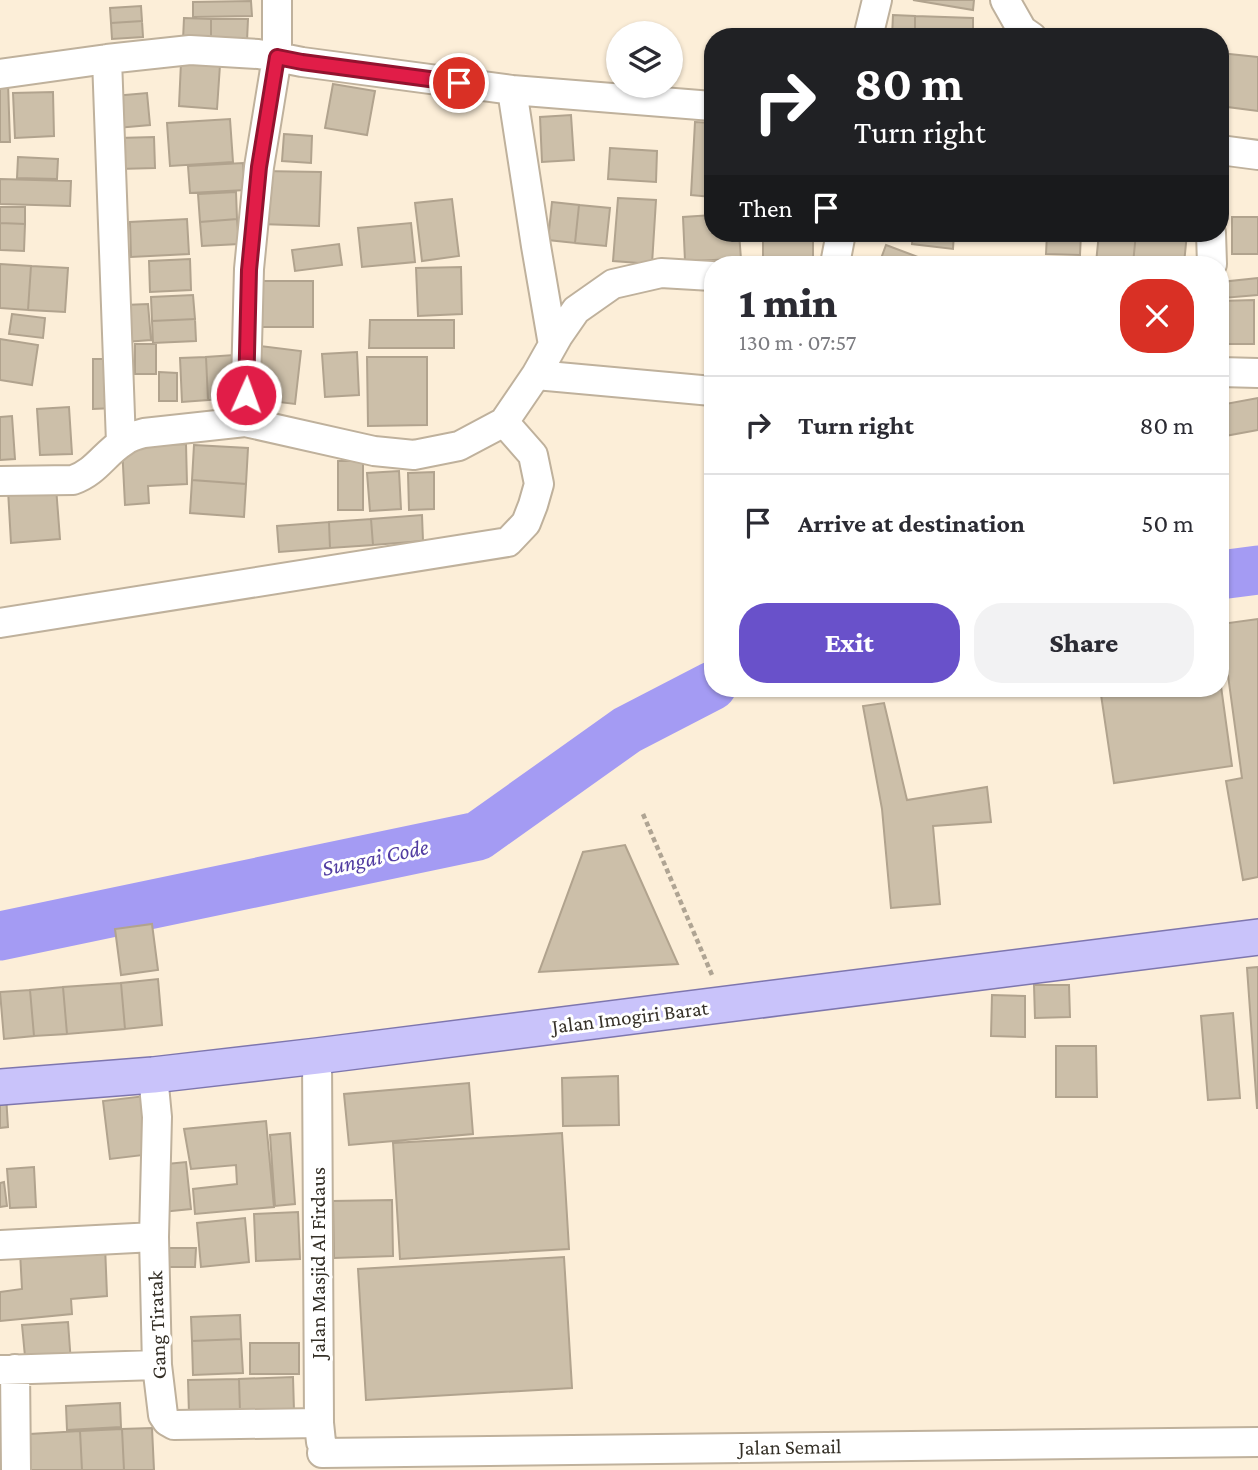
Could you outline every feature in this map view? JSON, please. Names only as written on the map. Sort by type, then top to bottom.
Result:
[{"type":"main road","name":"Jalan Imogiri Barat","points":[[0,1087],[153,1075],[317,1056],[1258,937]]},
{"type":"street","points":[[245,422],[249,270],[259,167],[277,57],[277,0]]},
{"type":"street","points":[[870,28],[877,0]]},
{"type":"street","points":[[1005,0],[1021,28]]},
{"type":"street","points":[[0,74],[190,50],[258,54],[512,90],[704,105]]},
{"type":"street","points":[[107,59],[121,443]]},
{"type":"street","points":[[512,90],[553,345]]},
{"type":"street","points":[[1229,151],[1258,155]]},
{"type":"street","points":[[0,481],[73,480],[93,470],[121,443],[144,433],[245,422],[374,451],[414,455],[459,446],[504,422],[576,310],[613,284],[661,273],[704,276]]},
{"type":"street","points":[[1229,372],[1258,373]]},
{"type":"street","points":[[536,375],[704,390]]},
{"type":"street","points":[[0,623],[509,542],[526,523],[539,484],[533,455],[504,422]]},
{"type":"street","name":"Jalan Masjid Al Firdaus","points":[[317,1056],[319,1423],[322,1462]]},
{"type":"street","name":"Gang Tiratak","points":[[153,1075],[157,1117],[154,1237],[157,1365],[163,1415],[174,1425],[319,1423]]},
{"type":"street","points":[[0,1245],[154,1237]]},
{"type":"street","points":[[16,1470],[8,1370],[157,1365]]},
{"type":"street","name":"Jalan Semail","points":[[322,1462],[889,1458],[1258,1442]]},
{"type":"path","points":[[643,814],[724,1005]]},
{"type":"building","points":[[913,0],[974,0],[973,10]]},
{"type":"building","points":[[251,1],[252,16],[193,17],[193,2]]},
{"type":"building","points":[[141,6],[142,21],[111,23],[110,8]]},
{"type":"building","points":[[893,15],[915,16],[915,28],[892,28]]},
{"type":"building","points":[[915,16],[973,18],[973,28],[915,28]]},
{"type":"building","points":[[184,18],[211,19],[211,41],[183,40]]},
{"type":"building","points":[[211,19],[248,19],[247,41],[211,41]]},
{"type":"building","points":[[142,21],[143,37],[112,39],[111,23]]},
{"type":"building","points":[[1229,54],[1258,57],[1258,111],[1229,107]]},
{"type":"building","points":[[181,62],[220,65],[217,109],[179,106]]},
{"type":"building","points":[[0,83],[8,83],[10,142],[0,142]]},
{"type":"building","points":[[333,84],[375,91],[367,135],[325,128]]},
{"type":"building","points":[[53,92],[54,136],[15,138],[13,93]]},
{"type":"building","points":[[147,93],[150,125],[117,128],[114,96]]},
{"type":"building","points":[[571,115],[574,160],[542,162],[540,117]]},
{"type":"building","points":[[230,119],[233,162],[170,166],[167,123]]},
{"type":"building","points":[[695,122],[704,123],[704,196],[691,195]]},
{"type":"building","points":[[284,134],[312,136],[311,163],[282,161]]},
{"type":"building","points":[[154,137],[155,168],[119,169],[118,138]]},
{"type":"building","points":[[610,148],[657,151],[656,182],[608,179]]},
{"type":"building","points":[[18,157],[58,159],[57,179],[17,178]]},
{"type":"building","points":[[243,163],[245,190],[190,193],[188,166]]},
{"type":"building","points":[[261,171],[321,172],[319,226],[260,224]]},
{"type":"building","points":[[0,179],[71,181],[70,206],[0,204]]},
{"type":"building","points":[[236,192],[237,219],[200,222],[198,194]]},
{"type":"building","points":[[618,198],[656,200],[652,264],[613,261]]},
{"type":"building","points":[[452,199],[459,256],[422,261],[415,203]]},
{"type":"building","points":[[552,202],[579,205],[575,243],[548,240]]},
{"type":"building","points":[[579,205],[610,208],[606,246],[575,243]]},
{"type":"building","points":[[0,207],[25,207],[25,224],[0,223]]},
{"type":"building","points":[[704,216],[704,242],[740,242],[741,256],[704,256],[704,260],[685,261],[683,217]]},
{"type":"building","points":[[1232,217],[1258,217],[1258,254],[1232,254]]},
{"type":"building","points":[[187,219],[189,254],[131,257],[130,222]]},
{"type":"building","points":[[237,219],[239,244],[202,246],[200,222]]},
{"type":"building","points":[[0,223],[25,224],[24,251],[0,250]]},
{"type":"building","points":[[411,223],[415,262],[362,267],[358,228]]},
{"type":"building","points":[[763,242],[813,242],[813,256],[763,256]]},
{"type":"building","points":[[912,242],[953,242],[953,249]]},
{"type":"building","points":[[1047,242],[1081,242],[1080,255],[1046,254]]},
{"type":"building","points":[[1098,242],[1135,242],[1134,256],[1097,256]]},
{"type":"building","points":[[1135,242],[1186,242],[1185,256],[1134,256]]},
{"type":"building","points":[[339,244],[342,265],[295,271],[292,250]]},
{"type":"building","points":[[886,245],[915,256],[882,256]]},
{"type":"building","points":[[190,259],[191,290],[150,292],[149,261]]},
{"type":"building","points":[[0,264],[31,266],[28,310],[0,308]]},
{"type":"building","points":[[31,266],[68,268],[65,312],[28,310]]},
{"type":"building","points":[[461,267],[462,314],[418,316],[416,268]]},
{"type":"building","points":[[1258,278],[1258,295],[1229,297],[1229,281]]},
{"type":"building","points":[[261,281],[313,281],[313,327],[261,327]]},
{"type":"building","points":[[193,295],[195,319],[152,321],[151,297]]},
{"type":"building","points":[[1254,300],[1254,344],[1229,344],[1229,301]]},
{"type":"building","points":[[148,304],[151,340],[125,342],[124,305]]},
{"type":"building","points":[[12,314],[45,318],[43,338],[9,334]]},
{"type":"building","points":[[195,319],[196,341],[153,343],[152,321]]},
{"type":"building","points":[[370,320],[454,320],[454,348],[369,348]]},
{"type":"building","points":[[0,339],[38,345],[32,385],[0,380]]},
{"type":"building","points":[[135,344],[156,344],[156,374],[135,374]]},
{"type":"building","points":[[260,346],[301,351],[295,404],[254,399]]},
{"type":"building","points":[[357,352],[359,395],[325,397],[322,354]]},
{"type":"building","points":[[234,355],[237,399],[208,400],[206,357]]},
{"type":"building","points":[[206,357],[208,400],[182,402],[180,358]]},
{"type":"building","points":[[367,357],[427,357],[427,425],[368,426]]},
{"type":"building","points":[[93,359],[113,359],[114,408],[93,409]]},
{"type":"building","points":[[159,372],[177,373],[177,401],[159,401]]},
{"type":"building","points":[[1258,398],[1258,430],[1229,435],[1229,403]]},
{"type":"building","points":[[69,407],[72,454],[40,455],[37,409]]},
{"type":"building","points":[[12,416],[15,459],[0,460],[0,417]]},
{"type":"building","points":[[186,444],[187,484],[148,486],[149,503],[125,505],[122,446]]},
{"type":"building","points":[[194,445],[248,448],[246,484],[192,480]]},
{"type":"building","points":[[338,461],[363,461],[363,510],[338,510]]},
{"type":"building","points":[[399,471],[401,509],[370,511],[367,473]]},
{"type":"building","points":[[434,472],[434,509],[409,510],[408,473]]},
{"type":"building","points":[[192,480],[246,484],[244,517],[190,513]]},
{"type":"building","points":[[56,487],[60,539],[11,543],[8,490]]},
{"type":"building","points":[[422,515],[423,541],[373,545],[371,519]]},
{"type":"building","points":[[371,519],[373,545],[330,548],[329,522]]},
{"type":"building","points":[[329,522],[330,548],[279,552],[277,526]]},
{"type":"building","points":[[1258,619],[1258,877],[1243,880],[1226,781],[1242,778],[1229,683],[1229,623]]},
{"type":"building","points":[[1101,697],[1222,697],[1232,766],[1114,783]]},
{"type":"building","points":[[884,703],[907,800],[987,787],[991,822],[933,826],[940,904],[891,908],[882,809],[863,706]]},
{"type":"building","points":[[625,845],[678,964],[539,972],[583,852]]},
{"type":"building","points":[[152,924],[158,970],[121,975],[115,929]]},
{"type":"building","points":[[1258,967],[1258,1108],[1257,1108],[1247,968]]},
{"type":"building","points":[[158,979],[162,1025],[125,1029],[121,983]]},
{"type":"building","points":[[121,983],[125,1029],[67,1034],[63,987]]},
{"type":"building","points":[[1034,985],[1069,985],[1070,1017],[1035,1018]]},
{"type":"building","points":[[63,987],[67,1034],[34,1036],[30,990]]},
{"type":"building","points":[[30,990],[34,1036],[4,1039],[0,992]]},
{"type":"building","points":[[992,995],[1025,996],[1025,1037],[991,1036]]},
{"type":"building","points":[[1233,1013],[1240,1098],[1208,1100],[1201,1016]]},
{"type":"building","points":[[1056,1046],[1096,1046],[1097,1097],[1056,1097]]},
{"type":"building","points":[[618,1076],[619,1125],[563,1126],[562,1078]]},
{"type":"building","points":[[469,1083],[473,1134],[349,1145],[344,1094]]},
{"type":"building","points":[[6,1095],[8,1127],[0,1128],[0,1096]]},
{"type":"building","points":[[145,1096],[152,1154],[110,1159],[103,1101]]},
{"type":"building","points":[[266,1121],[274,1207],[195,1214],[193,1189],[237,1184],[236,1165],[191,1169],[184,1129]]},
{"type":"building","points":[[290,1133],[295,1204],[275,1206],[270,1135]]},
{"type":"building","points":[[562,1133],[569,1249],[400,1259],[393,1143]]},
{"type":"building","points":[[186,1162],[191,1209],[162,1212],[157,1165]]},
{"type":"building","points":[[34,1167],[36,1207],[10,1208],[7,1169]]},
{"type":"building","points":[[4,1182],[7,1206],[0,1207],[0,1183]]},
{"type":"building","points":[[392,1200],[393,1256],[334,1258],[333,1201]]},
{"type":"building","points":[[298,1212],[300,1259],[256,1261],[254,1214]]},
{"type":"building","points":[[245,1218],[249,1262],[201,1267],[197,1223]]},
{"type":"building","points":[[105,1245],[107,1296],[71,1299],[72,1314],[0,1321],[0,1292],[22,1289],[20,1252]]},
{"type":"building","points":[[168,1248],[196,1248],[195,1267],[168,1267]]},
{"type":"building","points":[[564,1257],[572,1388],[366,1400],[358,1269]]},
{"type":"building","points":[[240,1315],[241,1339],[192,1341],[191,1317]]},
{"type":"building","points":[[68,1322],[71,1363],[26,1367],[22,1325]]},
{"type":"building","points":[[241,1339],[243,1373],[193,1375],[192,1341]]},
{"type":"building","points":[[250,1343],[299,1343],[299,1374],[250,1374]]},
{"type":"building","points":[[293,1377],[294,1411],[240,1412],[239,1379]]},
{"type":"building","points":[[239,1379],[240,1412],[189,1414],[188,1380]]},
{"type":"building","points":[[120,1403],[121,1427],[67,1430],[66,1406]]},
{"type":"building","points":[[152,1428],[154,1470],[124,1470],[122,1429]]},
{"type":"building","points":[[122,1429],[124,1470],[82,1470],[80,1431]]},
{"type":"building","points":[[80,1431],[82,1470],[31,1470],[30,1434]]},
{"type":"waterway","name":"Sungai Code","points":[[1229,574],[1258,570]]},
{"type":"waterway","name":"Sungai Code","points":[[0,936],[478,836],[627,730],[704,690]]},
{"type":"route","points":[[246,395],[249,270],[259,167],[277,57],[459,83]]}]
